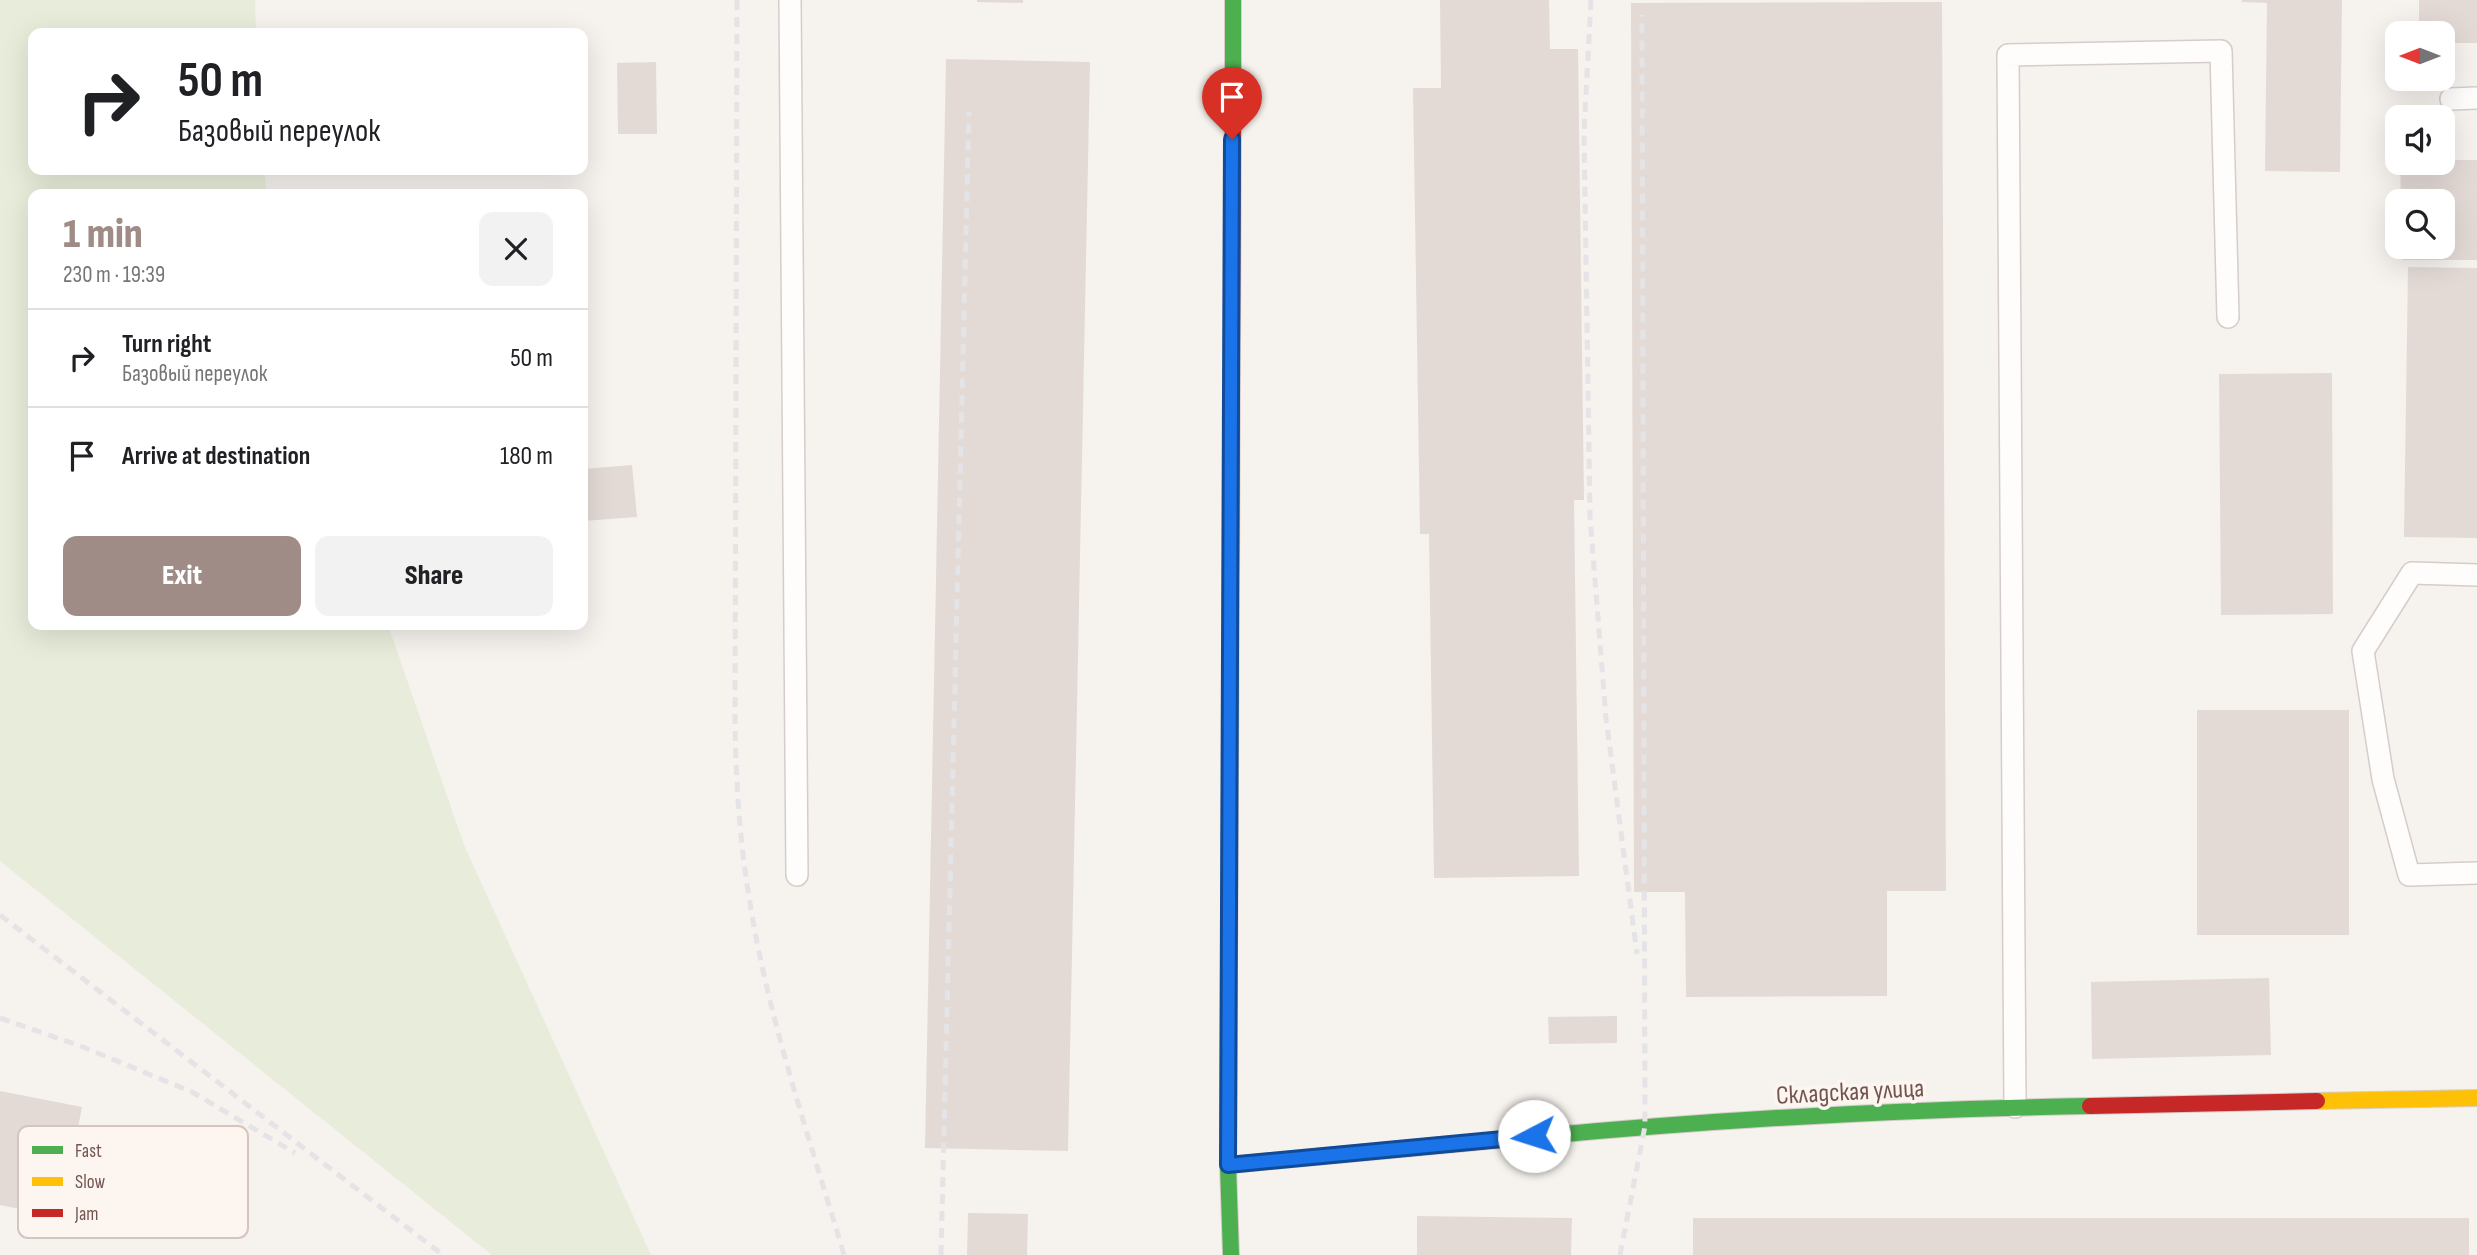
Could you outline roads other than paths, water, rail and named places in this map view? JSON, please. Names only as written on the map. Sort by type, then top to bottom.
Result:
[{"type":"street","points":[[1231,1255],[1228,1165],[1233,0]]},
{"type":"street","name":"Складская улица","points":[[1228,1165],[1645,1126],[2015,1107],[2477,1098]]},
{"type":"lane","points":[[790,0],[797,875]]},
{"type":"lane","points":[[2015,1107],[2008,55],[2221,51],[2228,317]]},
{"type":"lane","points":[[2451,99],[2477,98]]},
{"type":"lane","points":[[2477,575],[2412,573],[2363,651],[2384,779],[2409,875],[2477,873]]},
{"type":"railway","points":[[737,0],[735,725],[740,825],[755,931],[776,1025],[844,1255]]},
{"type":"railway","points":[[1591,0],[1584,132],[1590,517],[1606,718],[1637,954]]},
{"type":"railway","points":[[1620,1255],[1645,1126],[1642,15]]},
{"type":"railway","points":[[941,1255],[969,112]]},
{"type":"railway","points":[[0,915],[443,1255]]},
{"type":"railway","points":[[0,1018],[83,1047],[192,1092],[295,1153]]}]
